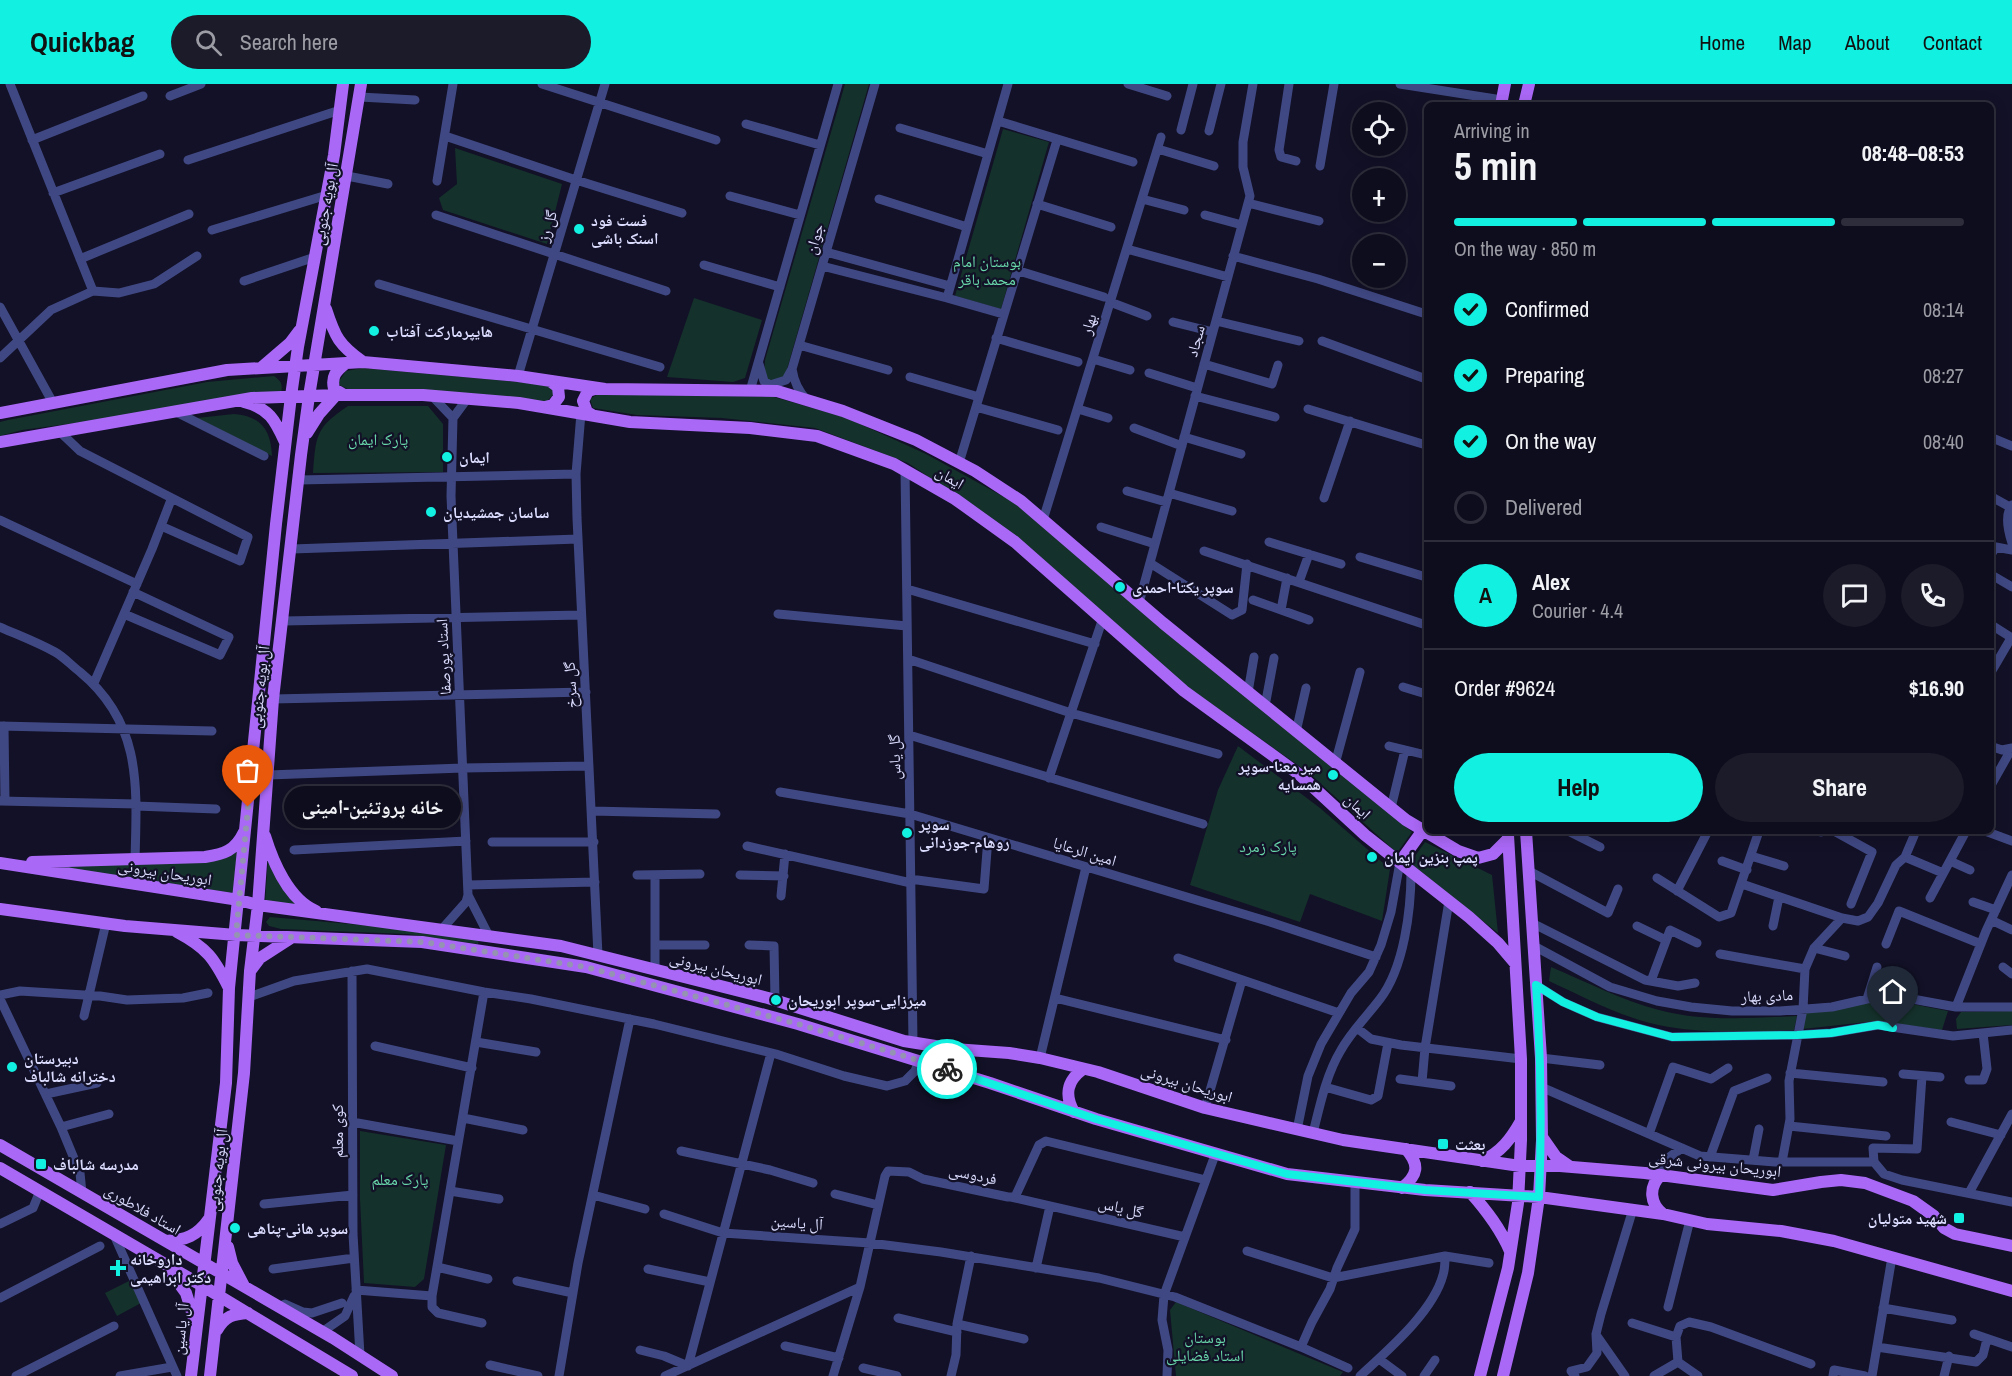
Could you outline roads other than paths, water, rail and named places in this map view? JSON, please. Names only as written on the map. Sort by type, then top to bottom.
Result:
[{"type":"main road","name":"آل بویه جنوبی","points":[[201,1285],[226,1083],[229,988],[286,443],[285,396],[295,365],[327,195],[343,84]]},
{"type":"main road","points":[[1501,102],[1505,84]]},
{"type":"main road","points":[[1525,102],[1529,84]]},
{"type":"main road","name":"آل بویه جنوبی","points":[[219,1296],[244,1073],[250,971],[258,905],[273,699],[309,396],[360,90]]},
{"type":"main road","points":[[324,305],[334,333],[345,349],[363,362]]},
{"type":"main road","points":[[262,368],[290,343],[301,327]]},
{"type":"main road","name":"ایمان","points":[[0,413],[226,370],[363,362],[518,376],[599,388],[777,391],[843,411],[916,440],[1021,501],[1139,603],[1335,764],[1391,808],[1424,829]]},
{"type":"main road","points":[[304,436],[320,414],[340,395],[334,389],[333,374],[346,363]]},
{"type":"main road","points":[[280,366],[287,382],[285,396]]},
{"type":"main road","points":[[543,407],[553,405],[559,397],[558,387],[550,381]]},
{"type":"main road","points":[[587,414],[583,401],[588,391],[599,388]]},
{"type":"main road","name":"ایمان","points":[[0,442],[237,400],[340,395],[432,396],[519,403],[630,422],[750,428],[817,436],[894,464],[955,499],[1016,542],[1184,691],[1300,775],[1365,835],[1498,943],[1515,963]]},
{"type":"main road","points":[[237,400],[257,405],[270,415],[286,443]]},
{"type":"main road","points":[[4,863],[205,857],[232,850],[246,828]]},
{"type":"main road","points":[[263,831],[270,852],[292,892],[309,908],[320,912]]},
{"type":"main road","points":[[1400,862],[1426,834]]},
{"type":"main road","name":"ایمان","points":[[1431,834],[1458,850],[1478,858],[1493,854],[1508,835]]},
{"type":"main road","points":[[1503,1376],[1528,1273],[1536,1225],[1541,1167],[1540,1058],[1526,834]]},
{"type":"main road","points":[[1480,1376],[1510,1251],[1520,1166],[1521,1059],[1508,835]]},
{"type":"main road","name":"ابوریحان بیرونی","points":[[4,863],[239,900],[258,905],[561,946],[776,1000],[913,1042],[954,1049],[1040,1058],[1083,1069],[1205,1108],[1297,1130],[1343,1140],[1482,1161],[1541,1167]]},
{"type":"main road","name":"ابوریحان بیرونی","points":[[0,909],[106,923],[236,935],[423,942],[586,967],[798,1024],[919,1060],[1074,1112],[1215,1155],[1287,1174],[1402,1188],[1539,1197]]},
{"type":"main road","points":[[174,930],[207,951],[218,965],[229,988]]},
{"type":"main road","points":[[250,971],[260,958],[291,938]]},
{"type":"main road","points":[[1074,1112],[1068,1101],[1067,1088],[1073,1076],[1083,1069]]},
{"type":"main road","points":[[1482,1161],[1501,1149],[1511,1138],[1521,1120]]},
{"type":"main road","points":[[1542,1137],[1556,1157],[1570,1167]]},
{"type":"main road","name":"استاد فلاطوری","points":[[0,1145],[322,1332],[392,1376]]},
{"type":"main road","points":[[1402,1188],[1412,1180],[1416,1167],[1414,1158],[1406,1149]]},
{"type":"main road","points":[[217,1158],[234,1159]]},
{"type":"main road","name":"ابوریحان بیرونی شرقی","points":[[1541,1167],[1570,1167],[1660,1175],[1773,1190],[1841,1180],[1865,1183],[1913,1201],[1934,1216],[1944,1228],[1955,1233],[2012,1245]]},
{"type":"main road","points":[[0,1168],[248,1313],[338,1372],[352,1376]]},
{"type":"main road","points":[[1660,1175],[1653,1188],[1652,1198],[1656,1207],[1663,1214]]},
{"type":"main road","points":[[1470,1192],[1490,1214],[1510,1251]]},
{"type":"main road","points":[[1539,1197],[1781,1231],[1834,1241],[2012,1291]]},
{"type":"main road","points":[[1536,1225],[1551,1209],[1563,1201]]},
{"type":"main road","points":[[165,1241],[182,1240],[193,1236],[210,1218]]},
{"type":"main road","points":[[226,1237],[232,1263],[245,1287]]},
{"type":"main road","points":[[164,1263],[186,1293],[197,1328]]},
{"type":"main road","name":"آل یاسین","points":[[191,1376],[201,1285]]},
{"type":"main road","points":[[211,1371],[219,1296]]},
{"type":"main road","points":[[215,1334],[227,1317],[248,1313]]},
{"type":"main road","points":[[193,1362],[195,1358],[204,1354],[211,1361],[211,1371]]},
{"type":"street","points":[[10,84],[93,291]]},
{"type":"street","points":[[170,96],[201,84]]},
{"type":"street","points":[[437,181],[453,84]]},
{"type":"street","points":[[542,84],[716,140]]},
{"type":"street","name":"گل رز","points":[[518,376],[605,84]]},
{"type":"street","name":"جوان","points":[[750,391],[838,84]]},
{"type":"street","name":"جوان","points":[[792,369],[875,84]]},
{"type":"street","points":[[947,298],[1007,84]]},
{"type":"street","points":[[1128,84],[1167,96]]},
{"type":"street","points":[[1181,130],[1194,84]]},
{"type":"street","points":[[1209,131],[1221,84]]},
{"type":"street","name":"سجاد","points":[[1139,603],[1250,196],[1243,166],[1243,142],[1253,84]]},
{"type":"street","points":[[1289,84],[1279,150],[1281,157],[1296,161]]},
{"type":"street","points":[[1320,166],[1334,84]]},
{"type":"street","points":[[1400,84],[1479,101],[1501,102]]},
{"type":"street","points":[[360,90],[415,100]]},
{"type":"street","points":[[32,140],[143,96]]},
{"type":"street","points":[[188,160],[340,110]]},
{"type":"street","points":[[998,120],[1133,162]]},
{"type":"street","points":[[746,124],[820,146]]},
{"type":"street","points":[[900,128],[988,154]]},
{"type":"street","points":[[445,136],[682,213]]},
{"type":"street","name":"بهار","points":[[1043,520],[1093,359],[1107,300],[1127,249],[1161,137]]},
{"type":"street","points":[[959,463],[1057,140]]},
{"type":"street","points":[[1158,149],[1214,166]]},
{"type":"street","points":[[53,193],[159,154]]},
{"type":"street","points":[[347,176],[388,184]]},
{"type":"street","points":[[212,231],[327,195]]},
{"type":"street","points":[[730,196],[800,215]]},
{"type":"street","points":[[879,198],[967,227]]},
{"type":"street","points":[[1142,198],[1184,210]]},
{"type":"street","points":[[1248,203],[1319,221]]},
{"type":"street","points":[[1037,204],[1111,227]]},
{"type":"street","points":[[80,260],[189,214]]},
{"type":"street","points":[[436,214],[666,291]]},
{"type":"street","points":[[1205,215],[1242,225]]},
{"type":"street","points":[[1127,249],[1228,277]]},
{"type":"street","points":[[826,252],[950,286]]},
{"type":"street","points":[[0,358],[51,310],[93,291],[119,292],[154,284],[197,256]]},
{"type":"street","points":[[1233,256],[1318,279],[1424,313]]},
{"type":"street","points":[[243,281],[315,257]]},
{"type":"street","points":[[704,265],[780,287]]},
{"type":"street","points":[[822,266],[1003,314]]},
{"type":"street","points":[[1016,270],[1107,300],[1147,316]]},
{"type":"street","points":[[379,284],[660,367]]},
{"type":"street","points":[[0,307],[52,403]]},
{"type":"street","points":[[1216,321],[1299,341]]},
{"type":"street","points":[[1173,322],[1213,332]]},
{"type":"street","points":[[996,338],[1078,362]]},
{"type":"street","points":[[1322,341],[1424,378]]},
{"type":"street","points":[[799,345],[888,370]]},
{"type":"street","points":[[1093,359],[1130,370]]},
{"type":"street","points":[[758,362],[764,381],[770,385],[786,380],[792,369]]},
{"type":"street","points":[[1204,364],[1272,384],[1278,365]]},
{"type":"street","points":[[792,369],[793,381],[807,400]]},
{"type":"street","points":[[1149,373],[1196,392],[1275,417]]},
{"type":"street","points":[[910,377],[979,397]]},
{"type":"street","points":[[432,396],[453,418],[467,399]]},
{"type":"street","points":[[976,407],[1058,430]]},
{"type":"street","points":[[1078,409],[1108,418]]},
{"type":"street","points":[[1308,409],[1424,444]]},
{"type":"street","points":[[174,411],[264,456]]},
{"type":"street","name":"گل سرخ","points":[[587,414],[576,474],[598,955]]},
{"type":"street","name":"استاد پورصفا","points":[[453,418],[451,477],[453,544],[468,890]]},
{"type":"street","points":[[1324,498],[1350,421]]},
{"type":"street","points":[[1134,428],[1183,442],[1241,454]]},
{"type":"street","points":[[60,432],[80,451],[171,500],[248,537],[240,561],[161,526]]},
{"type":"street","points":[[1994,439],[2012,446]]},
{"type":"street","name":"گل یاس","points":[[905,470],[913,1042]]},
{"type":"street","points":[[299,480],[576,474]]},
{"type":"street","points":[[1127,491],[1232,511]]},
{"type":"street","points":[[1994,498],[2011,506],[2008,510],[2008,532],[2012,543]]},
{"type":"street","points":[[94,683],[171,500]]},
{"type":"street","points":[[0,520],[229,637],[220,655],[124,614]]},
{"type":"street","points":[[1101,527],[1155,544]]},
{"type":"street","points":[[292,549],[578,539]]},
{"type":"street","points":[[1269,542],[1341,564]]},
{"type":"street","points":[[1994,550],[1996,547],[2012,550]]},
{"type":"street","points":[[1204,551],[1424,623]]},
{"type":"street","points":[[1299,582],[1309,554]]},
{"type":"street","points":[[1360,557],[1424,576]]},
{"type":"street","points":[[1150,563],[1232,615],[1242,610],[1247,564]]},
{"type":"street","points":[[1994,576],[2012,587]]},
{"type":"street","points":[[1281,610],[1287,578]]},
{"type":"street","points":[[907,589],[1095,645]]},
{"type":"street","points":[[1253,600],[1309,620]]},
{"type":"street","points":[[778,614],[907,626]]},
{"type":"street","points":[[284,621],[581,615]]},
{"type":"street","points":[[1049,778],[1103,618]]},
{"type":"street","points":[[0,627],[57,653],[94,683],[107,698],[124,729],[133,763],[136,805],[135,859]]},
{"type":"street","points":[[1994,627],[2012,638],[1994,667]]},
{"type":"street","points":[[1248,692],[1254,657]]},
{"type":"street","points":[[1265,706],[1275,658]]},
{"type":"street","points":[[908,659],[1071,713],[1218,754]]},
{"type":"street","points":[[1335,764],[1360,672]]},
{"type":"street","points":[[1403,687],[1424,693]]},
{"type":"street","points":[[1296,732],[1306,688]]},
{"type":"street","points":[[273,699],[585,692]]},
{"type":"street","points":[[212,731],[2,726],[3,801],[216,809]]},
{"type":"street","points":[[909,735],[1203,824]]},
{"type":"street","points":[[1389,746],[1422,754]]},
{"type":"street","points":[[1994,747],[2002,750],[2012,748]]},
{"type":"street","points":[[1994,780],[2012,748]]},
{"type":"street","points":[[1391,808],[1405,750]]},
{"type":"street","points":[[268,775],[589,766]]},
{"type":"street","name":"امین الرعایا","points":[[780,792],[910,814],[1270,922],[1376,957]]},
{"type":"street","points":[[592,811],[716,814]]},
{"type":"street","points":[[1574,834],[1600,848]]},
{"type":"street","points":[[1677,891],[1706,834]]},
{"type":"street","points":[[1657,878],[1719,917],[1731,913],[1758,834]]},
{"type":"street","points":[[1839,834],[1872,852],[1851,904]]},
{"type":"street","points":[[1742,884],[1842,918],[1858,921],[1868,918],[1878,903],[1896,865],[1905,857],[1915,834]]},
{"type":"street","points":[[1930,898],[1964,834]]},
{"type":"street","points":[[1993,834],[2012,841]]},
{"type":"street","points":[[747,846],[911,881],[984,889],[988,838]]},
{"type":"street","points":[[294,850],[466,841]]},
{"type":"street","points":[[492,842],[594,842]]},
{"type":"street","points":[[782,896],[785,854]]},
{"type":"street","points":[[1751,856],[1784,866]]},
{"type":"street","points":[[1905,857],[1943,873]]},
{"type":"street","points":[[1722,861],[1746,870]]},
{"type":"street","points":[[1950,861],[1970,870]]},
{"type":"street","points":[[1297,1130],[1308,1076],[1321,1044],[1351,993],[1369,972],[1382,945],[1391,912],[1400,862]]},
{"type":"street","points":[[1040,1058],[1086,867]]},
{"type":"street","points":[[1529,871],[1608,913],[1618,889]]},
{"type":"street","points":[[1313,1133],[1325,1087],[1342,1048],[1381,998],[1394,973],[1403,945],[1411,895],[1411,872]]},
{"type":"street","points":[[637,875],[700,874]]},
{"type":"street","points":[[655,875],[655,969]]},
{"type":"street","points":[[740,875],[784,876]]},
{"type":"street","points":[[1956,1006],[1995,910],[2011,881]]},
{"type":"street","points":[[468,890],[595,882]]},
{"type":"street","points":[[442,929],[466,902],[468,890]]},
{"type":"street","points":[[468,890],[489,936]]},
{"type":"street","points":[[1773,926],[1779,897]]},
{"type":"street","points":[[1422,1082],[1425,1048],[1449,901]]},
{"type":"street","points":[[1973,902],[1995,910]]},
{"type":"street","points":[[1886,944],[1899,911],[1981,944]]},
{"type":"street","points":[[1782,1162],[1789,1126],[1790,1073],[1803,1009],[1804,969],[1814,948],[1842,918]]},
{"type":"street","points":[[1991,920],[2012,930]]},
{"type":"street","points":[[84,1016],[106,923]]},
{"type":"street","points":[[1532,923],[1645,980],[1678,986],[1695,983]]},
{"type":"street","points":[[1636,926],[1666,940]]},
{"type":"street","points":[[1651,981],[1670,930],[1697,943]]},
{"type":"street","points":[[655,945],[705,945]]},
{"type":"street","points":[[749,945],[774,946],[776,1000]]},
{"type":"street","name":"مادی بهار","points":[[1534,946],[1610,987],[1657,1001],[1732,1011],[1832,1007],[1896,996],[1956,1006],[2012,1007]]},
{"type":"street","points":[[1814,948],[1845,956]]},
{"type":"street","points":[[1720,954],[1804,969]]},
{"type":"street","points":[[1179,958],[1339,1013]]},
{"type":"street","points":[[1868,999],[1877,967]]},
{"type":"street","points":[[2003,967],[2012,974]]},
{"type":"street","points":[[249,997],[294,981],[367,969],[630,1019],[771,1053],[844,1076],[887,1086],[905,1081],[915,1071],[919,1060]]},
{"type":"street","name":"کوی معلم","points":[[352,971],[354,1258],[360,1355]]},
{"type":"street","points":[[1205,1108],[1242,980]]},
{"type":"street","points":[[1536,985],[1563,1002],[1597,1017],[1672,1037],[1797,1035],[1831,1033],[1878,1025],[1953,1036],[2012,1030]]},
{"type":"street","points":[[82,1193],[80,1173],[61,1127],[0,997],[20,991],[127,1000],[175,998],[208,993]]},
{"type":"street","points":[[482,1323],[438,1313],[432,1307],[432,1296],[484,992]]},
{"type":"street","points":[[1055,998],[1226,1040]]},
{"type":"street","points":[[559,1376],[573,1293],[630,1019]]},
{"type":"street","points":[[1357,1028],[1371,1039],[1388,1043],[1521,1059]]},
{"type":"street","points":[[1969,1080],[1983,1080],[1987,1069],[1983,1033]]},
{"type":"street","points":[[476,1042],[536,1052]]},
{"type":"street","points":[[1325,1087],[1371,1100],[1378,1096],[1388,1043]]},
{"type":"street","points":[[375,1046],[472,1068]]},
{"type":"street","points":[[688,1366],[771,1053]]},
{"type":"street","points":[[1540,1058],[1600,1065]]},
{"type":"street","points":[[1649,1134],[1673,1067],[1711,1079],[1728,1068]]},
{"type":"street","points":[[1790,1073],[1883,1082]]},
{"type":"street","points":[[1903,1074],[1940,1077]]},
{"type":"street","points":[[1922,1076],[1917,1149],[1873,1148],[1874,1162],[1884,1174],[1902,1180],[2012,1202]]},
{"type":"street","points":[[1710,1157],[1734,1091],[1767,1078]]},
{"type":"street","points":[[1400,1079],[1451,1086]]},
{"type":"street","points":[[46,1094],[97,1083]]},
{"type":"street","points":[[1541,1087],[1700,1156],[1782,1162],[1874,1162]]},
{"type":"street","points":[[61,1127],[109,1114]]},
{"type":"street","points":[[1969,1193],[2012,1114]]},
{"type":"street","points":[[463,1118],[523,1130]]},
{"type":"street","points":[[352,1122],[458,1141]]},
{"type":"street","points":[[1951,1122],[2001,1135]]},
{"type":"street","points":[[1789,1126],[1886,1136]]},
{"type":"street","points":[[1753,1160],[1759,1130]]},
{"type":"street","name":"فردوسی","points":[[833,1376],[860,1287],[888,1171],[909,1172],[923,1179],[1011,1197],[1017,1194],[1039,1145],[1046,1141],[1206,1180]]},
{"type":"street","points":[[1660,1175],[1661,1163],[1682,1148]]},
{"type":"street","points":[[681,1151],[770,1170],[813,1183]]},
{"type":"street","points":[[1167,1376],[1168,1350],[1162,1320],[1164,1294],[1215,1155]]},
{"type":"street","points":[[1880,1190],[1884,1174]]},
{"type":"street","points":[[1301,1347],[1330,1289],[1355,1228],[1355,1182]]},
{"type":"street","points":[[0,1224],[33,1208],[40,1191]]},
{"type":"street","points":[[450,1191],[499,1199]]},
{"type":"street","points":[[835,1194],[878,1205]]},
{"type":"street","points":[[264,1204],[353,1195]]},
{"type":"street","points":[[593,1195],[645,1209]]},
{"type":"street","name":"گل یاس","points":[[1011,1197],[1185,1237]]},
{"type":"street","points":[[1036,1268],[1050,1206]]},
{"type":"street","points":[[1575,1376],[1571,1371],[1587,1367],[1598,1353],[1596,1334],[1633,1209]]},
{"type":"street","name":"آل یاسین","points":[[664,1214],[723,1233],[870,1243],[971,1256],[1099,1278],[1164,1294],[1301,1347],[1348,1368]]},
{"type":"street","points":[[1668,1306],[1690,1220]]},
{"type":"street","points":[[114,1235],[171,1367],[177,1376]]},
{"type":"street","points":[[0,1298],[100,1246]]},
{"type":"street","points":[[1247,1251],[1333,1278],[1445,1256],[1489,1263]]},
{"type":"street","points":[[951,1376],[956,1355],[957,1328],[971,1256]]},
{"type":"street","points":[[1360,1376],[1395,1344],[1429,1305],[1443,1275],[1445,1256]]},
{"type":"street","points":[[1872,1376],[1892,1257]]},
{"type":"street","points":[[273,1269],[354,1258]]},
{"type":"street","points":[[437,1267],[488,1279]]},
{"type":"street","points":[[648,1269],[710,1282]]},
{"type":"street","points":[[517,1281],[573,1293]]},
{"type":"street","points":[[665,1376],[860,1287]]},
{"type":"street","points":[[356,1290],[432,1296]]},
{"type":"street","name":"کوی معلم","points":[[322,1332],[345,1316],[356,1290]]},
{"type":"street","points":[[279,1307],[285,1304],[303,1312],[312,1313],[342,1303]]},
{"type":"street","points":[[1883,1308],[1952,1320]]},
{"type":"street","points":[[898,1318],[1024,1339]]},
{"type":"street","points":[[1678,1362],[1676,1337],[1680,1326],[1689,1322],[1711,1327],[1811,1364]]},
{"type":"street","points":[[1632,1323],[1676,1337]]},
{"type":"street","points":[[16,1376],[114,1326]]},
{"type":"street","points":[[1596,1334],[1624,1376]]},
{"type":"street","points":[[1974,1334],[2012,1347]]},
{"type":"street","points":[[1877,1347],[1949,1356],[1976,1362],[1983,1355],[1987,1339]]},
{"type":"street","points":[[785,1346],[839,1358]]},
{"type":"street","points":[[640,1350],[664,1356],[688,1366]]},
{"type":"street","points":[[1944,1376],[1949,1356]]},
{"type":"street","points":[[1379,1359],[1402,1376]]},
{"type":"street","points":[[1424,1376],[1435,1360]]},
{"type":"street","points":[[1653,1376],[1678,1362]]},
{"type":"street","points":[[1678,1362],[1698,1376]]},
{"type":"street","points":[[490,1365],[538,1376]]},
{"type":"street","points":[[120,1376],[171,1367]]},
{"type":"street","points":[[863,1368],[897,1376]]},
{"type":"street","points":[[1833,1376],[1834,1370],[1865,1376]]},
{"type":"place","name":"فست فود اسنک باشی","points":[[579,229]]},
{"type":"place","name":"هایپرمارکت آفتاب","points":[[374,331]]},
{"type":"place","name":"ایمان","points":[[447,457]]},
{"type":"place","name":"ساسان جمشیدیان","points":[[431,512]]},
{"type":"place","name":"سوپر یکتا-احمدی","points":[[1120,587]]},
{"type":"place","name":"میر معنا-سوپر همسایه","points":[[1333,775]]},
{"type":"place","name":"خانه پروتئین-امینی","points":[[248,807]]},
{"type":"place","name":"سوپر روهام-جوزدانی","points":[[907,833]]},
{"type":"place","name":"پمپ بنزین ایمان","points":[[1372,857]]},
{"type":"place","name":"میرزایی-سوپر ابوریحان","points":[[776,1000]]},
{"type":"place","name":"دبیرستان دخترانه شالباف","points":[[12,1067]]},
{"type":"place","name":"بعثت","points":[[1443,1144]]},
{"type":"place","name":"مدرسه شالباف","points":[[41,1164]]},
{"type":"place","name":"شهید متولیان","points":[[1959,1218]]},
{"type":"place","name":"سوپر هانی-پناهی","points":[[235,1228]]},
{"type":"place","name":"داروخانه دکتر ابراهیمی","points":[[118,1268]]},
{"type":"park label","name":"بوستان امام محمد باقر","points":[[987,270]]},
{"type":"park label","name":"پارک ایمان","points":[[378,439]]},
{"type":"park label","name":"پارک زمرد","points":[[1268,846]]},
{"type":"park label","name":"پارک معلم","points":[[400,1179]]},
{"type":"park label","name":"بوستان استاد فضایلی","points":[[1205,1346]]}]
